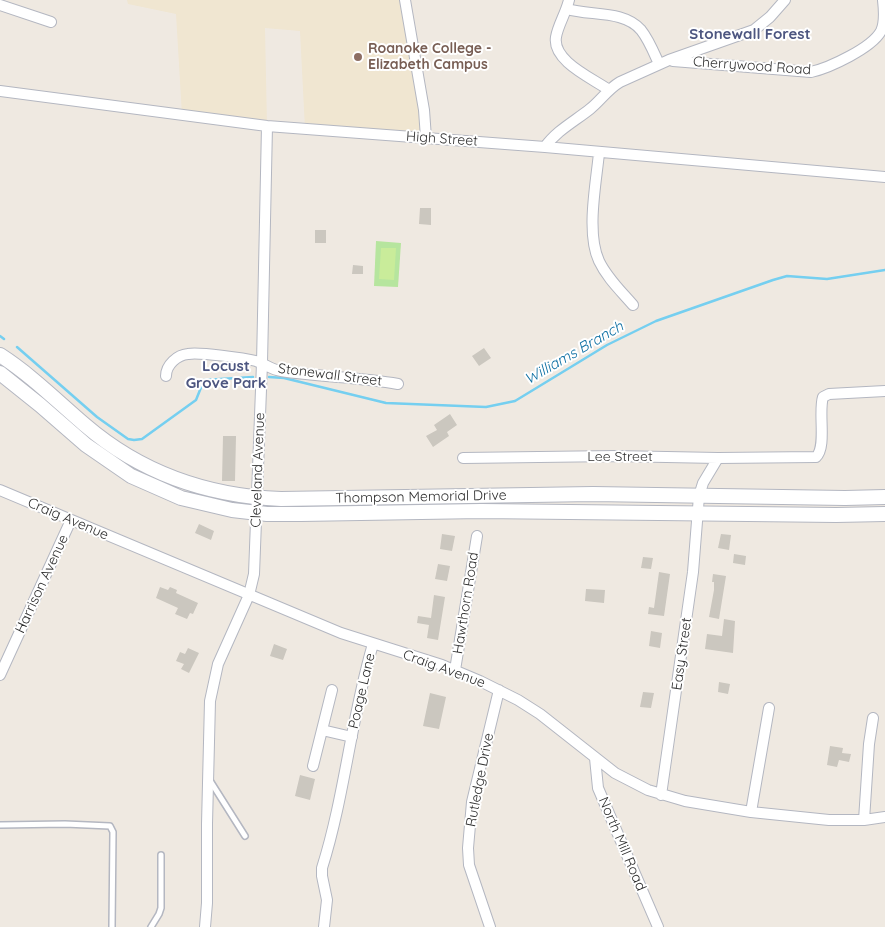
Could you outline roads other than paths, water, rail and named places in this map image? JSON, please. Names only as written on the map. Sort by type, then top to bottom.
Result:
[{"type":"main road","name":"Thompson Memorial Drive","points":[[0,355],[41,386],[86,426],[132,458],[168,476],[201,488],[225,494],[281,499],[584,494],[885,497]]},
{"type":"main road","name":"Thompson Memorial Drive","points":[[0,373],[40,404],[86,446],[131,476],[154,487],[204,504],[257,514],[481,511],[885,514]]},
{"type":"street","points":[[405,0],[424,110],[426,138]]},
{"type":"street","name":"Cherrywood Road","points":[[545,147],[550,139],[592,108],[609,90],[620,82],[664,62],[754,30],[770,17],[785,0]]},
{"type":"street","name":"Cherrywood Road","points":[[664,62],[811,72],[822,70],[856,52],[876,38],[883,27],[883,0]]},
{"type":"street","points":[[0,5],[51,22]]},
{"type":"street","points":[[609,90],[567,63],[558,50],[556,36],[568,5],[588,14],[615,17],[637,26],[664,62]]},
{"type":"street","name":"High Street","points":[[0,91],[267,126],[545,147],[885,177]]},
{"type":"street","name":"Cleveland Avenue","points":[[205,927],[210,701],[218,664],[249,594],[254,574],[262,364],[267,126]]},
{"type":"street","points":[[599,153],[592,226],[594,248],[606,273],[633,305]]},
{"type":"street","name":"Stonewall Street","points":[[166,376],[166,371],[170,364],[175,359],[188,354],[256,361],[279,371],[398,384]]},
{"type":"street","name":"Lee Street","points":[[463,458],[616,456],[816,457],[820,451],[822,401],[826,394],[885,391]]},
{"type":"street","points":[[699,513],[699,496],[703,483],[718,458]]},
{"type":"street","name":"Craig Avenue","points":[[0,490],[341,634],[455,670],[499,690],[552,722],[594,758],[628,780],[661,795],[751,812],[828,820],[864,820],[885,817]]},
{"type":"street","name":"Easy Street","points":[[661,795],[693,572],[699,513]]},
{"type":"street","name":"Harrison Avenue","points":[[0,675],[71,520]]},
{"type":"street","name":"Hawthorn Road","points":[[455,670],[477,536]]},
{"type":"street","name":"Poage Lane","points":[[324,927],[328,900],[322,868],[340,803],[361,691],[372,644]]},
{"type":"street","points":[[313,766],[332,690]]},
{"type":"street","name":"Rutledge Drive","points":[[490,927],[469,865],[468,848],[472,802],[499,690]]},
{"type":"street","points":[[751,812],[769,708]]},
{"type":"street","points":[[864,820],[869,744],[873,718]]},
{"type":"street","points":[[322,730],[352,737]]},
{"type":"street","name":"North Mill Road","points":[[594,758],[598,788],[658,927]]},
{"type":"lane","points":[[208,777],[246,836]]},
{"type":"lane","points":[[0,825],[66,824],[110,826],[112,832],[112,927]]},
{"type":"lane","points":[[151,927],[161,908],[161,855]]},
{"type":"waterway","name":"Williams Branch","points":[[269,377],[284,378],[386,403],[486,407],[515,401],[607,345],[656,321],[773,280],[787,276],[827,279],[885,270]]},
{"type":"waterway","name":"Williams Branch","points":[[0,336],[4,339]]},
{"type":"waterway","name":"Williams Branch","points":[[17,347],[97,417],[128,439],[134,440],[142,439],[196,400],[204,380],[253,377]]},
{"type":"place","name":"Roanoke College - Elizabeth Campus","points":[[358,57]]},
{"type":"district","name":"Stonewall Forest","points":[[750,34]]},
{"type":"district","name":"Locust Grove Park","points":[[226,374]]}]
